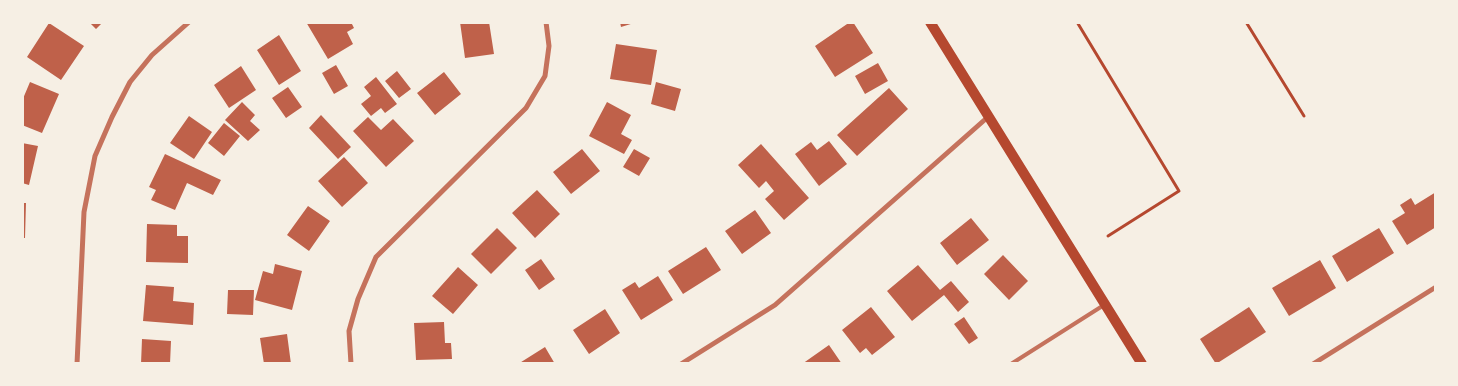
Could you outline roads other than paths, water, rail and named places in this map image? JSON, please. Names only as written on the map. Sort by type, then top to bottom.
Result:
[{"type":"main road","points":[[930,22],[1142,364]]},
{"type":"street","points":[[77,364],[84,212],[95,156],[112,116],[130,82],[152,55],[189,22]]},
{"type":"street","points":[[351,364],[349,331],[358,299],[376,256],[526,108],[545,76],[549,46],[546,22]]},
{"type":"street","points":[[682,364],[775,305],[989,116]]},
{"type":"street","points":[[1313,364],[1436,287]]},
{"type":"lane","points":[[1011,364],[1105,305]]}]
